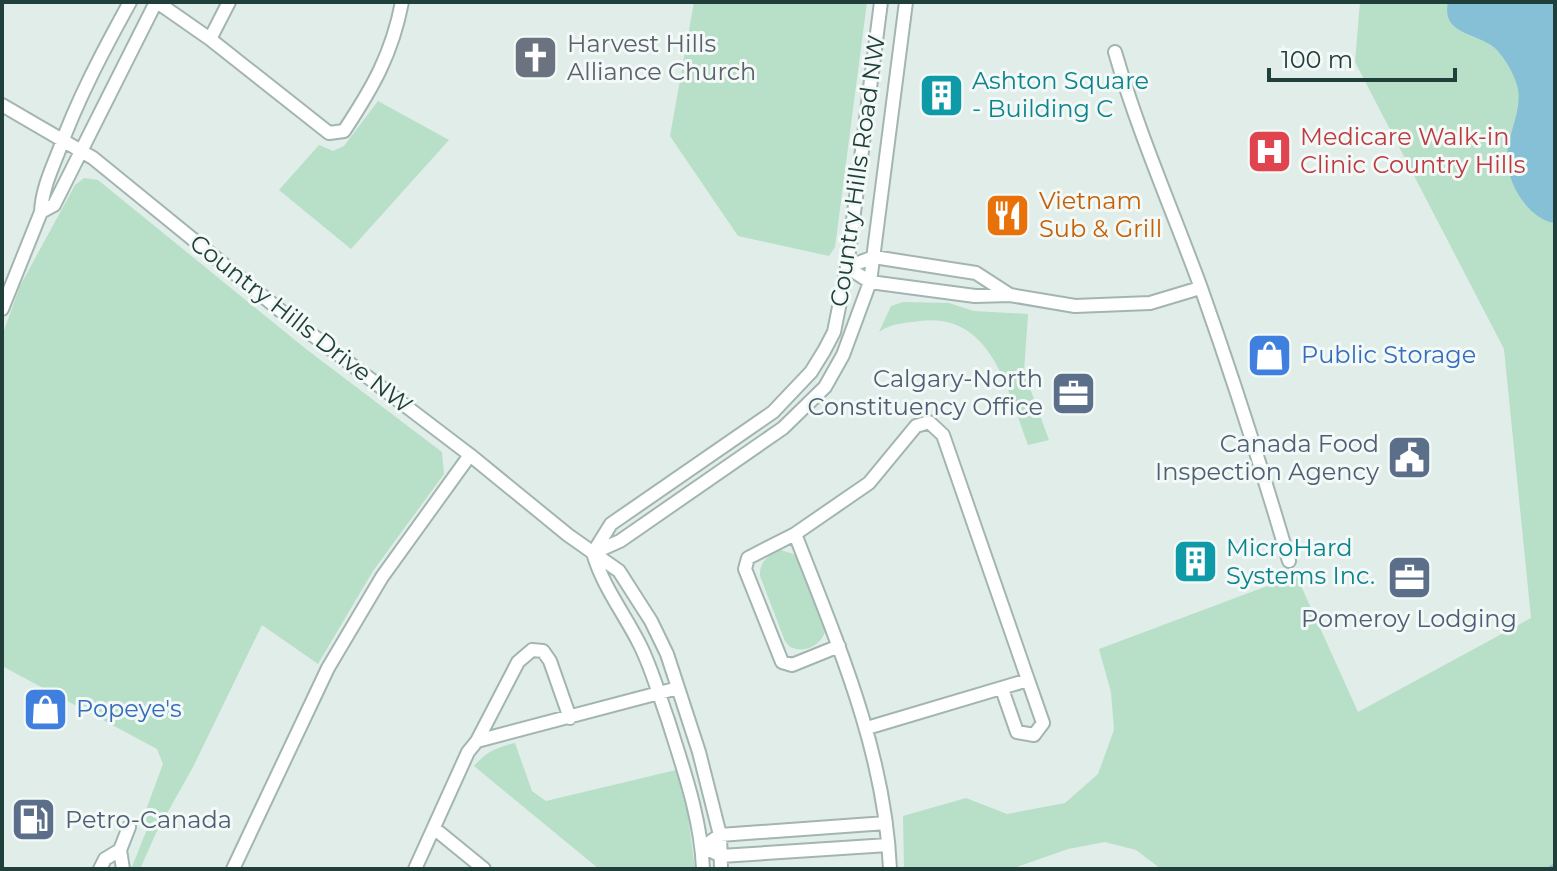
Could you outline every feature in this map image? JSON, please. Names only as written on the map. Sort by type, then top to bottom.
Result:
[{"type":"street","points":[[2,309],[41,212],[42,196],[63,139],[98,60],[130,2]]},
{"type":"street","points":[[41,212],[54,205],[156,2],[210,39],[329,133],[344,131],[375,84],[397,30],[402,2]]},
{"type":"street","points":[[210,39],[229,2]]},
{"type":"street","name":"Country Hills Road NW","points":[[593,553],[611,524],[773,412],[811,372],[834,332],[847,267],[881,2]]},
{"type":"street","name":"Country Hills Road NW","points":[[593,553],[620,541],[783,428],[825,387],[843,355],[870,282],[906,2]]},
{"type":"street","points":[[1115,52],[1267,482],[1289,561]]},
{"type":"street","name":"Country Hills Drive NW","points":[[2,105],[80,149],[281,311],[619,571],[667,654],[699,752],[720,835],[721,863]]},
{"type":"street","points":[[847,267],[874,257],[976,273],[1010,295]]},
{"type":"street","points":[[847,267],[870,282],[975,296],[1010,295],[1075,306],[1150,303],[1200,288]]},
{"type":"street","points":[[839,646],[792,665],[782,662],[745,569],[748,558],[795,534],[869,483],[916,426],[929,422],[943,435],[1043,723],[1034,735],[1017,732],[1002,689]]},
{"type":"street","points":[[233,869],[328,668],[382,577],[470,455]]},
{"type":"street","points":[[795,534],[867,728],[887,835],[890,869]]},
{"type":"street","name":"Country Hills Drive NW","points":[[593,553],[601,580],[641,648],[659,693],[680,757],[703,847],[703,869]]},
{"type":"street","points":[[415,869],[468,752],[477,741],[518,662],[532,650],[543,651],[550,661],[570,718]]},
{"type":"street","points":[[867,728],[1028,680]]},
{"type":"street","points":[[477,741],[678,688]]},
{"type":"street","points":[[123,869],[120,850],[129,827]]},
{"type":"street","points":[[435,829],[484,869]]},
{"type":"street","points":[[720,835],[887,835],[721,863],[703,847],[720,835]]},
{"type":"street","points":[[100,869],[105,859],[120,850]]},
{"type":"green space","points":[[694,2],[867,2],[835,247],[829,256],[738,236],[670,136]]},
{"type":"green space","points":[[1360,2],[1555,2],[1555,869],[1161,869],[1136,850],[1105,842],[1068,849],[1011,869],[904,868],[903,816],[966,798],[1007,814],[1065,803],[1098,774],[1114,730],[1111,692],[1099,649],[1297,577],[1358,712],[1531,618],[1504,349],[1355,62]]},
{"type":"green space","points":[[378,101],[449,140],[351,249],[279,190],[319,145],[333,151],[344,146]]},
{"type":"green space","points":[[84,178],[98,180],[306,349],[442,452],[444,474],[373,571],[318,664],[262,625],[140,869],[131,869],[148,827],[143,818],[163,764],[157,749],[2,666],[2,336],[20,286],[75,185]]},
{"type":"green space","points":[[903,302],[949,303],[974,311],[1028,314],[1024,372],[1049,440],[1028,445],[994,360],[965,329],[945,322],[920,321],[894,325],[879,332],[891,306]]},
{"type":"green space","points":[[781,550],[796,555],[826,628],[821,639],[807,649],[790,647],[785,641],[760,576],[766,559]]},
{"type":"green space","points":[[515,743],[532,791],[546,801],[676,770],[688,816],[695,869],[599,869],[474,766],[492,751]]},
{"type":"water","points":[[1448,2],[1555,2],[1555,223],[1536,215],[1528,207],[1515,188],[1508,168],[1508,149],[1519,94],[1511,70],[1495,48],[1455,27],[1447,13]]},
{"type":"waterway","points":[[1549,869],[1555,865]]},
{"type":"place","name":"Harvest Hills Alliance Church","points":[[536,58]]},
{"type":"place","name":"Ashton Square - Building C","points":[[941,95]]},
{"type":"place","name":"Medicare Walk-in Clinic Country Hills","points":[[1269,151]]},
{"type":"place","name":"Vietnam Sub & Grill","points":[[1008,215]]},
{"type":"place","name":"Public Storage","points":[[1270,355]]},
{"type":"place","name":"Calgary-North Constituency Office","points":[[1074,393]]},
{"type":"place","name":"Canada Food Inspection Agency","points":[[1410,458]]},
{"type":"place","name":"MicroHard Systems Inc.","points":[[1195,562]]},
{"type":"place","name":"Pomeroy Lodging","points":[[1409,577]]},
{"type":"place","name":"Popeye's","points":[[45,709]]},
{"type":"place","name":"Petro-Canada","points":[[34,820]]}]
